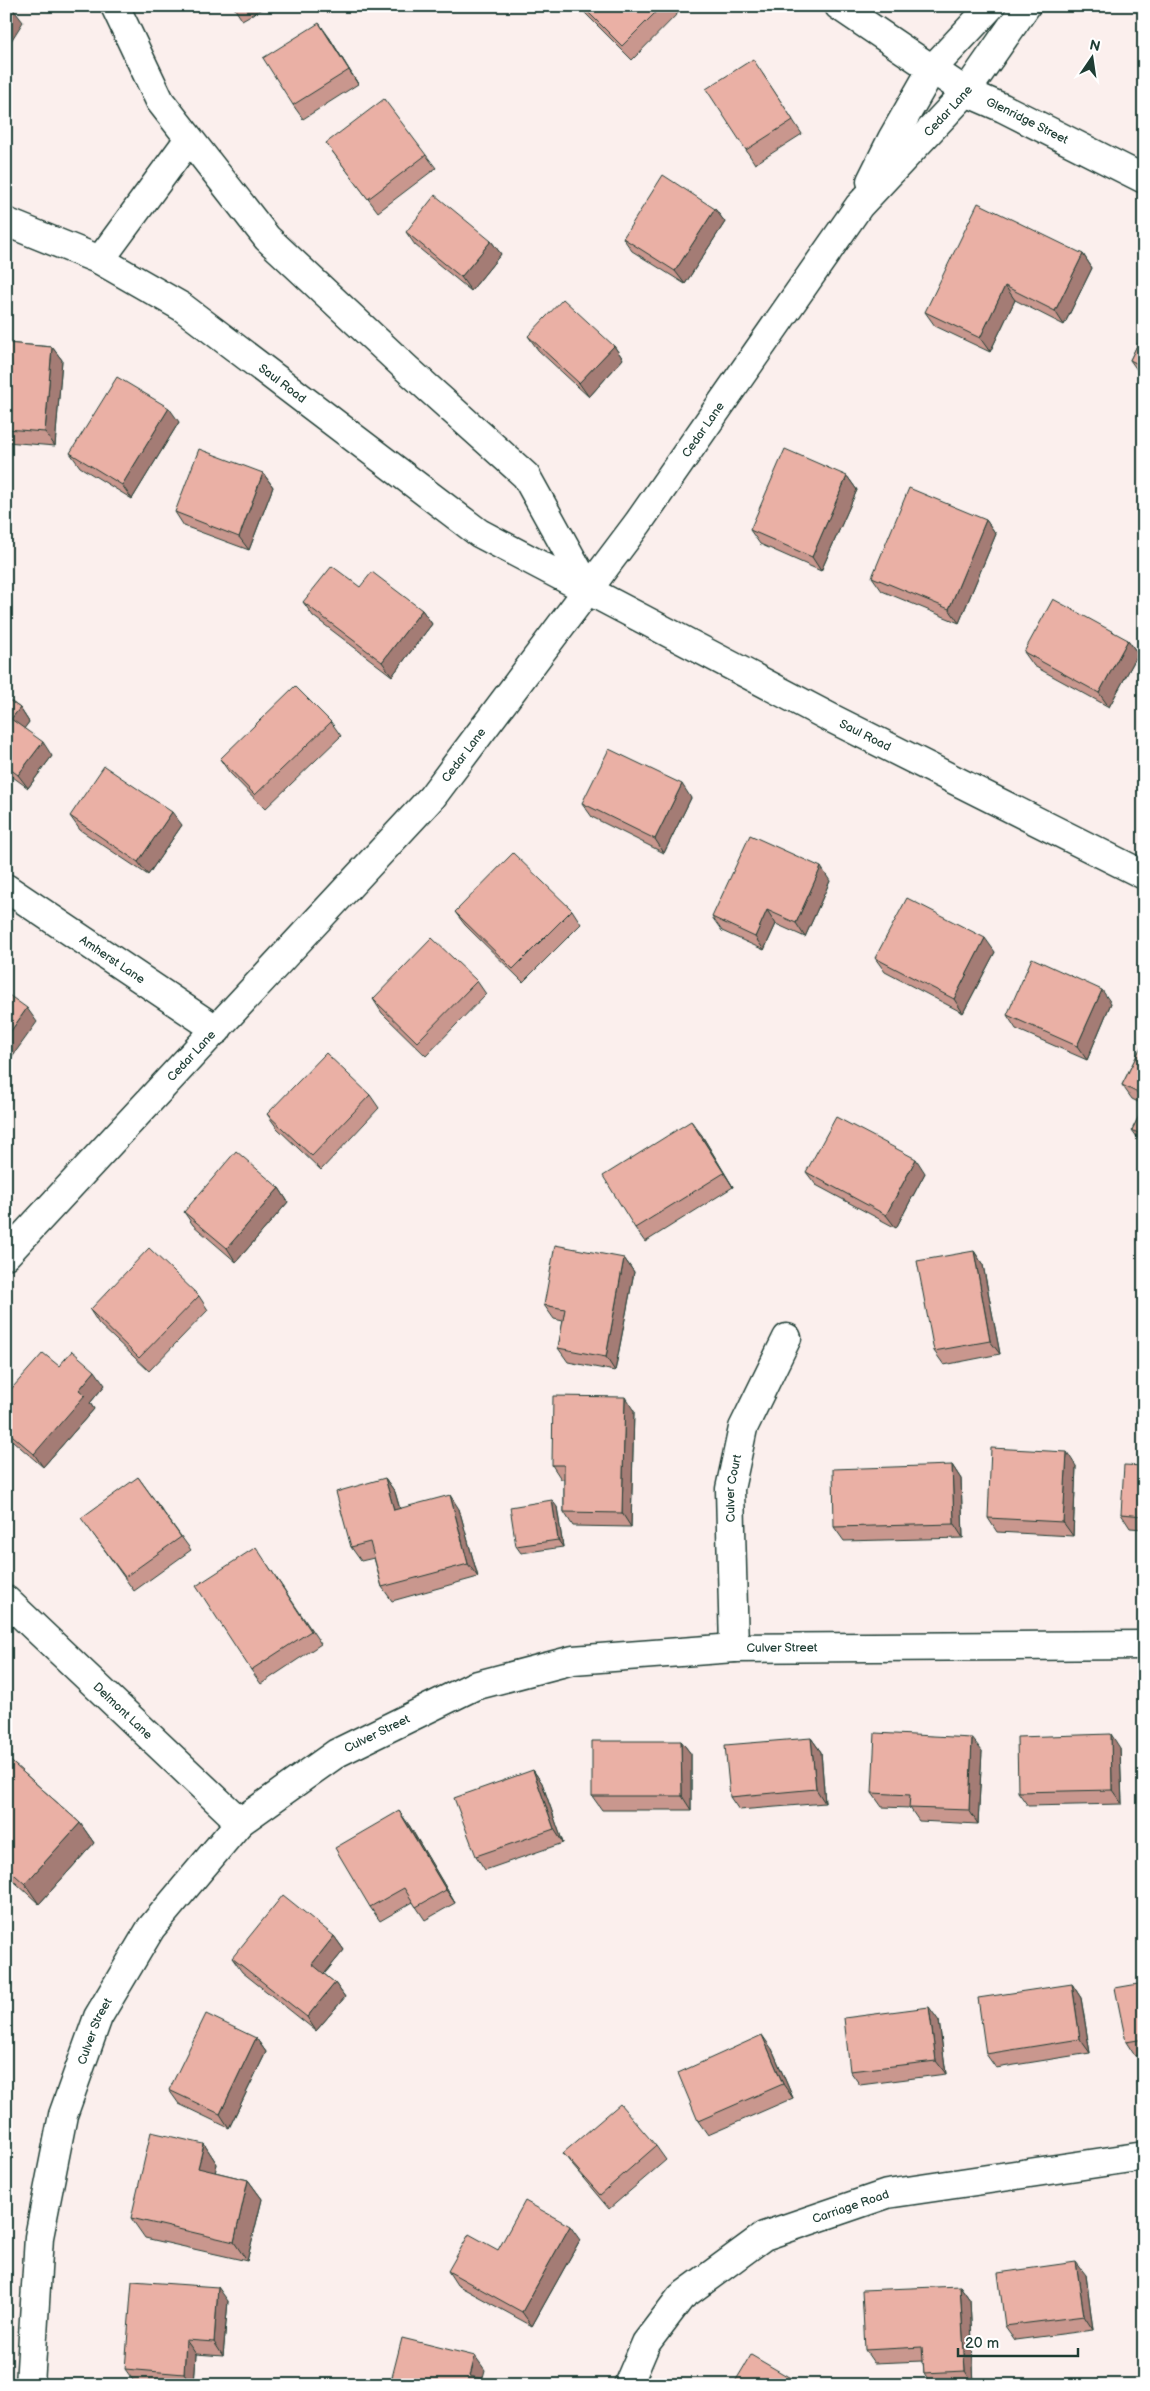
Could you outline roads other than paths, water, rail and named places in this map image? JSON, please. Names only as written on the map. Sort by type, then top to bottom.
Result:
[{"type":"street","points":[[116,6],[160,101],[267,238],[526,476],[589,590]]},
{"type":"street","name":"Glenridge Street","points":[[839,6],[966,92],[1003,108],[1144,179]]},
{"type":"street","name":"Cedar Lane","points":[[859,206],[892,139],[932,69],[991,6]]},
{"type":"street","name":"Cedar Lane","points":[[6,1255],[432,797],[589,590],[859,206],[966,92],[1026,6]]},
{"type":"street","points":[[100,260],[189,139]]},
{"type":"street","name":"Saul Road","points":[[6,222],[100,260],[182,307],[479,534],[831,718],[1144,876]]},
{"type":"street","name":"Amherst Lane","points":[[6,888],[216,1030]]},
{"type":"street","name":"Culver Court","points":[[734,1648],[730,1489],[743,1428],[787,1338]]},
{"type":"street","name":"Delmont Lane","points":[[6,1600],[240,1822]]},
{"type":"street","name":"Culver Street","points":[[30,2385],[39,2237],[63,2116],[98,2017],[151,1928],[240,1822],[337,1753],[474,1686],[573,1660],[734,1648],[1144,1644]]},
{"type":"street","name":"Carriage Road","points":[[628,2385],[646,2343],[681,2297],[764,2236],[887,2194],[1144,2156]]}]
